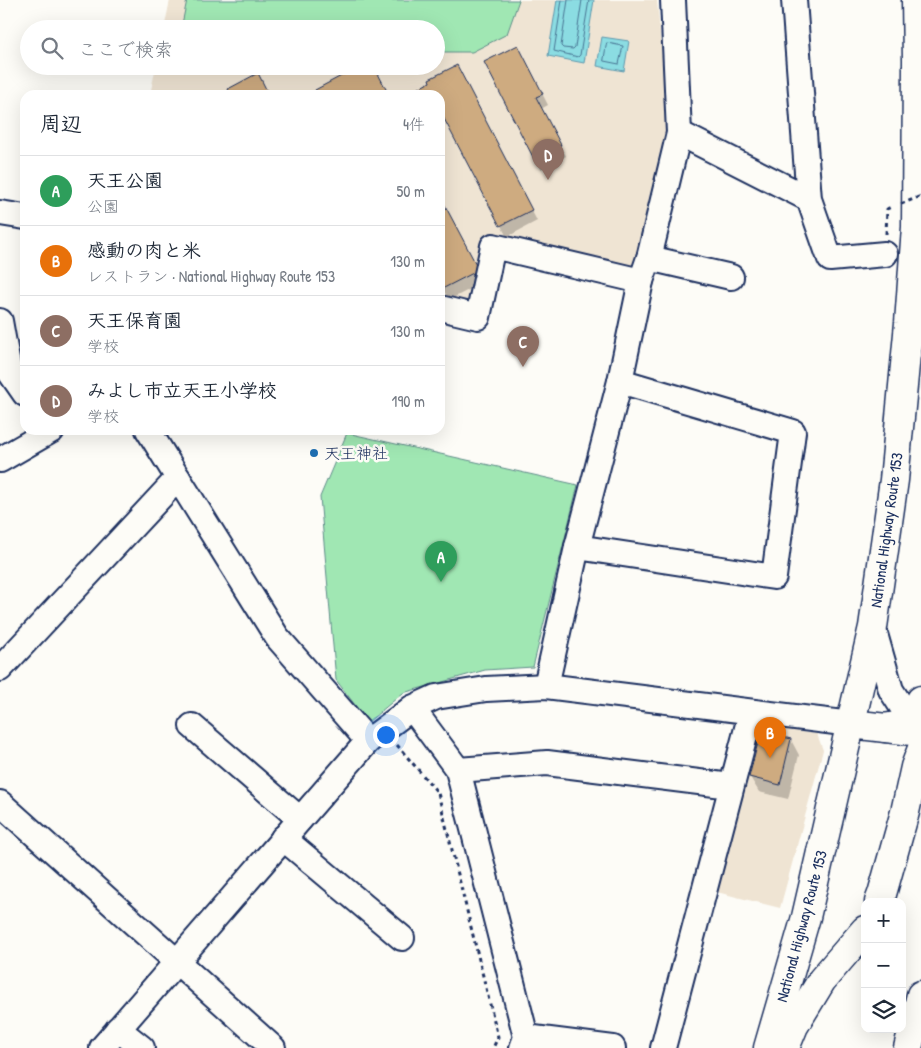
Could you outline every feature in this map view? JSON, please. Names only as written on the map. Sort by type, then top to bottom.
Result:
[{"type":"main road","name":"National Highway Route 153","points":[[768,1048],[806,917],[873,627],[894,480],[910,323],[916,227],[918,60],[916,0]]},
{"type":"main road","points":[[918,60],[921,8]]},
{"type":"main road","points":[[851,724],[886,728],[909,723],[919,718]]},
{"type":"main road","points":[[880,898],[905,812],[915,767],[921,751]]},
{"type":"main road","points":[[785,1048],[794,1026],[822,980],[861,935]]},
{"type":"main road","points":[[908,1048],[921,995]]},
{"type":"street","points":[[546,686],[577,547],[620,381],[641,281],[649,258],[679,133],[672,0]]},
{"type":"street","points":[[794,0],[809,199],[830,259],[885,254]]},
{"type":"street","points":[[679,133],[809,199]]},
{"type":"street","points":[[0,213],[20,216]]},
{"type":"street","points":[[445,309],[478,317],[493,246],[641,281]]},
{"type":"street","points":[[649,258],[731,277]]},
{"type":"street","points":[[0,321],[4,370],[20,388]]},
{"type":"street","points":[[577,547],[774,577],[793,432],[620,381]]},
{"type":"street","points":[[0,460],[42,435]]},
{"type":"street","points":[[151,435],[277,637],[376,735]]},
{"type":"street","points":[[0,668],[178,478]]},
{"type":"street","points":[[873,627],[891,690],[902,707],[919,718]]},
{"type":"street","points":[[102,1048],[283,838],[376,735],[412,708],[436,697],[486,689],[546,686],[851,724]]},
{"type":"street","points":[[412,708],[458,770],[524,1042],[613,1048]]},
{"type":"street","points":[[664,1048],[751,713]]},
{"type":"street","points":[[192,726],[300,819]]},
{"type":"street","points":[[886,728],[921,744]]},
{"type":"street","points":[[458,770],[547,763],[731,786]]},
{"type":"street","points":[[0,802],[273,1048]]},
{"type":"street","points":[[283,838],[402,938]]},
{"type":"street","points":[[118,1029],[142,1048]]},
{"type":"path","points":[[885,254],[887,209],[921,196]]},
{"type":"path","points":[[376,735],[438,793],[498,1037],[493,1048]]},
{"type":"shaded area","points":[[170,0],[657,0],[668,121],[637,270],[489,239],[476,313],[445,304],[445,90],[151,90],[154,75],[445,75],[445,20],[166,20]]},
{"type":"shaded area","points":[[760,726],[817,734],[823,750],[780,908],[713,891]]},
{"type":"green space","points":[[187,0],[519,0],[507,34],[472,52],[445,52],[445,20],[183,20]]},
{"type":"green space","points":[[346,435],[356,435],[578,485],[533,667],[485,670],[403,693],[368,722],[336,680],[320,497]]},
{"type":"water","points":[[557,0],[594,0],[584,63],[548,56]]},
{"type":"water","points":[[602,37],[629,41],[624,71],[597,66]]},
{"type":"building","points":[[518,45],[543,94],[536,97],[561,145],[534,159],[484,62]]},
{"type":"building","points":[[457,65],[532,210],[500,226],[445,121],[445,90],[415,90],[430,82],[429,79],[437,75],[445,75],[445,71]]},
{"type":"building","points":[[254,75],[259,75],[266,90],[228,90]]},
{"type":"building","points":[[343,75],[379,75],[386,90],[315,90]]},
{"type":"building","points":[[445,205],[479,270],[445,287]]},
{"type":"building","points":[[761,731],[791,739],[780,785],[749,777]]},
{"type":"place","name":"みよし市立天王小学校","points":[[548,180]]},
{"type":"place","name":"天王保育園","points":[[523,367]]},
{"type":"place","name":"天王神社","points":[[314,453]]},
{"type":"place","name":"天王公園","points":[[441,582]]},
{"type":"place","name":"感動の肉と米","points":[[770,758]]}]
